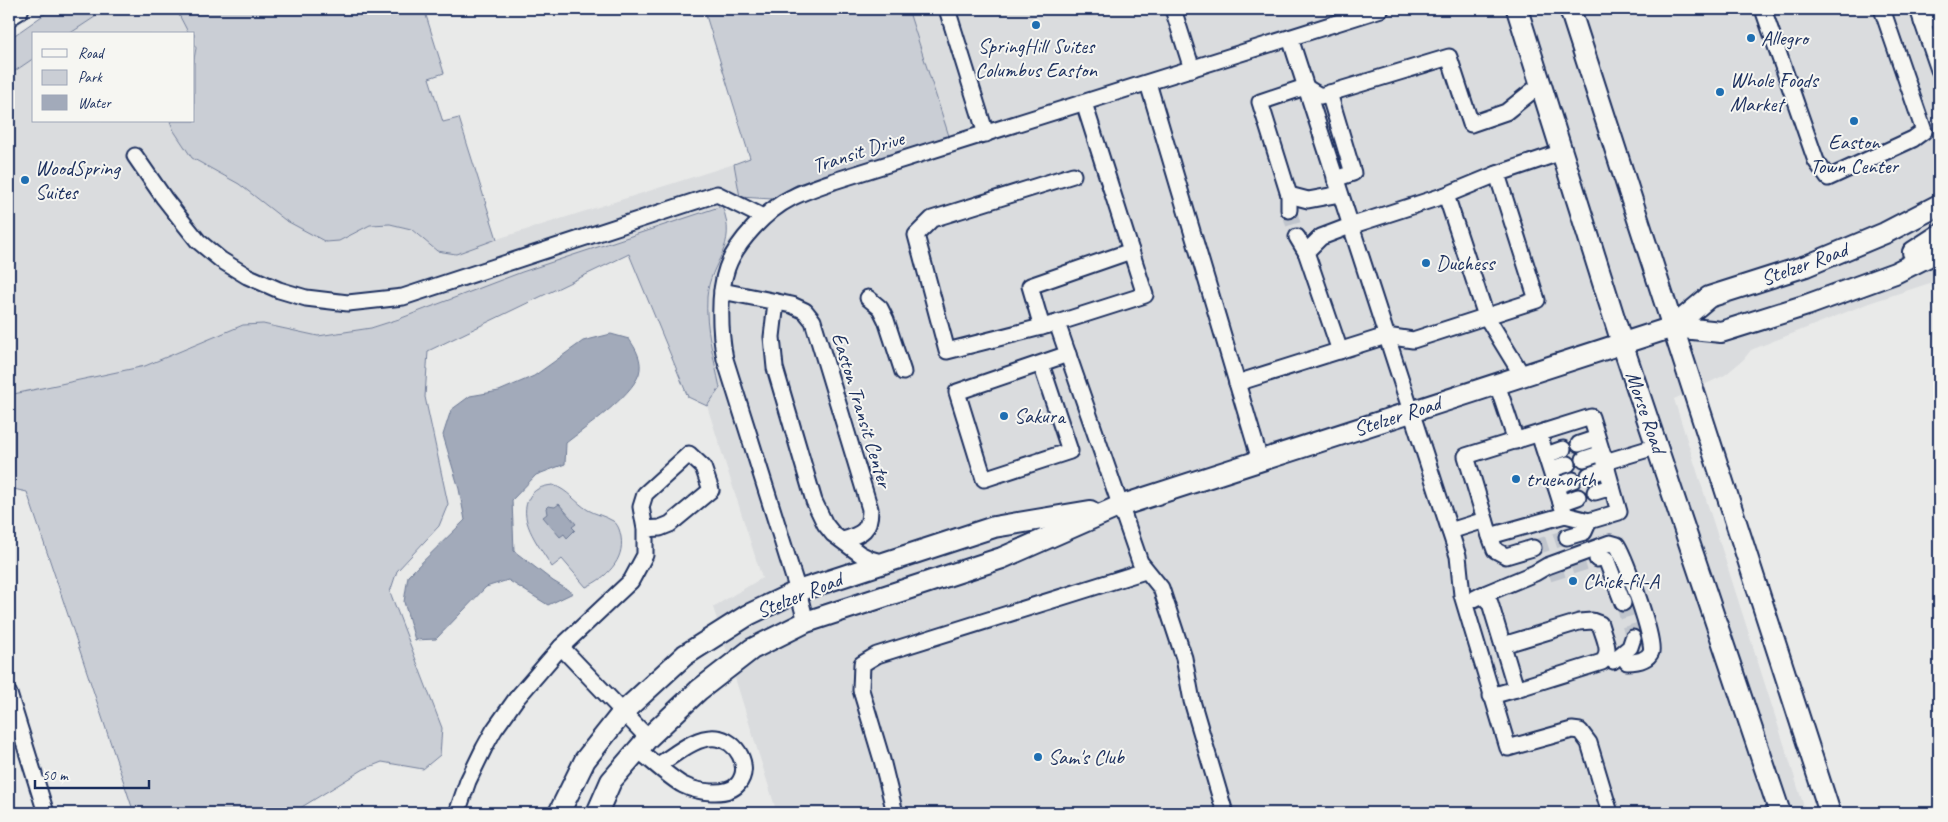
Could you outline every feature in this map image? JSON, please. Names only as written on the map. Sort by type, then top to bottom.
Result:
[{"type":"highway","points":[[9,14],[16,9]]},
{"type":"main road","name":"Morse Road","points":[[1517,9],[1622,343],[1780,813]]},
{"type":"main road","points":[[1570,9],[1830,813]]},
{"type":"main road","name":"Stelzer Road","points":[[597,813],[611,781],[643,744],[699,690],[752,649],[806,622],[1002,558],[1120,506],[1673,326],[1709,297],[1806,266],[1885,233],[1939,205]]},
{"type":"main road","points":[[1877,278],[1894,264],[1939,235]]},
{"type":"main road","name":"Stelzer Road","points":[[1673,326],[1721,332],[1807,305],[1895,273],[1939,251]]},
{"type":"main road","name":"Stelzer Road","points":[[559,813],[586,760],[623,712],[685,655],[748,615],[798,591],[994,527],[1120,506]]},
{"type":"street","points":[[947,9],[986,134]]},
{"type":"street","points":[[1173,9],[1192,69]]},
{"type":"street","name":"Transit Drive","points":[[806,622],[725,359],[722,342],[722,291],[728,267],[744,239],[763,217],[791,198],[834,180],[1290,38],[1357,12],[1382,9]]},
{"type":"street","points":[[1763,9],[1816,161],[1828,178],[1913,139],[1924,130],[1882,9]]},
{"type":"street","points":[[1939,16],[1920,15],[1939,70]]},
{"type":"street","points":[[1290,38],[1458,556],[1464,603],[1508,748],[1572,730],[1580,731],[1589,743],[1610,813]]},
{"type":"street","points":[[1305,86],[1320,96],[1448,57],[1471,124],[1506,112],[1541,84]]},
{"type":"street","points":[[1148,83],[1260,460]]},
{"type":"street","points":[[1305,86],[1260,102],[1289,203],[1340,194]]},
{"type":"street","points":[[1329,93],[1353,173],[1335,178]]},
{"type":"street","points":[[1072,174],[932,219],[916,235],[947,352],[1057,323],[1145,295],[1084,103]]},
{"type":"street","points":[[1306,252],[1321,238],[1350,226],[1446,195],[1497,174],[1562,152]]},
{"type":"street","points":[[135,156],[164,198],[198,241],[221,260],[247,276],[279,290],[306,298],[348,303],[403,297],[717,194],[763,217]]},
{"type":"street","points":[[1237,383],[1386,336],[1413,340],[1537,300],[1497,174]]},
{"type":"street","points":[[1446,195],[1486,316],[1522,376]]},
{"type":"street","points":[[1297,237],[1306,252],[1340,351]]},
{"type":"street","points":[[1042,327],[1030,286],[1132,251]]},
{"type":"street","name":"Easton Transit Center","points":[[722,291],[792,305],[805,311],[813,321],[870,509],[870,522],[866,528],[855,537],[843,540]]},
{"type":"street","points":[[868,298],[880,308],[886,320],[904,372]]},
{"type":"street","points":[[776,302],[772,337],[775,368],[814,501],[825,524],[833,534],[865,557],[884,563]]},
{"type":"street","points":[[1057,323],[1140,562],[1145,571],[1152,576],[1161,588],[1184,658],[1192,701],[1225,813]]},
{"type":"street","points":[[1040,364],[1070,452],[984,479],[957,392],[1068,354]]},
{"type":"street","points":[[1497,384],[1516,440]]},
{"type":"street","points":[[1533,548],[1506,556],[1494,550],[1466,456],[1590,417],[1619,512],[1589,521],[1563,509],[1539,434]]},
{"type":"street","points":[[1579,444],[1603,455]]},
{"type":"street","points":[[1584,459],[1658,446]]},
{"type":"street","points":[[1548,462],[1563,449]]},
{"type":"street","points":[[457,813],[468,781],[494,730],[516,699],[561,647],[631,581],[645,555],[645,529],[641,506],[645,494],[689,454],[703,467],[711,490],[670,524],[660,528],[645,529]]},
{"type":"street","points":[[1589,475],[1603,455]]},
{"type":"street","points":[[1548,462],[1568,464]]},
{"type":"street","points":[[1556,486],[1573,480]]},
{"type":"street","points":[[1595,492],[1612,487]]},
{"type":"street","points":[[1490,536],[1563,509],[1578,497]]},
{"type":"street","points":[[1450,531],[1485,520]]},
{"type":"street","points":[[1567,537],[1584,532],[1589,521]]},
{"type":"street","points":[[1464,603],[1542,574],[1548,566],[1610,543],[1617,545],[1623,554],[1635,590],[1652,647],[1650,654],[1635,662],[1614,662],[1492,696]]},
{"type":"street","points":[[1601,559],[1617,563],[1626,602]]},
{"type":"street","points":[[894,813],[882,760],[861,690],[862,664],[878,655],[1145,571]]},
{"type":"street","points":[[1482,595],[1490,603],[1516,689]]},
{"type":"street","points":[[1503,646],[1579,622],[1592,621],[1600,624],[1608,652],[1607,658],[1614,662]]},
{"type":"street","points":[[1614,662],[1630,647],[1636,636]]},
{"type":"street","points":[[561,647],[623,712],[658,765],[684,786],[708,793],[730,790],[738,784],[744,770],[740,753],[731,744],[716,738],[695,742],[658,765]]},
{"type":"street","points":[[9,694],[46,813]]},
{"type":"shaded area","points":[[107,9],[176,9],[188,32],[72,32]]},
{"type":"shaded area","points":[[908,9],[1939,9],[1939,280],[1869,303],[1751,350],[1743,360],[1725,375],[1674,399],[1806,813],[777,813],[713,607],[762,578],[707,406],[720,388],[707,327],[707,295],[727,242],[749,218],[772,199],[798,184],[949,136]]},
{"type":"shaded area","points":[[32,59],[32,122],[170,122],[174,131],[192,158],[239,184],[285,220],[339,241],[370,225],[390,224],[411,229],[437,251],[456,254],[497,239],[734,164],[740,197],[722,206],[371,328],[318,336],[263,324],[243,325],[145,366],[9,395],[9,75]]},
{"type":"green space","points":[[52,9],[107,9],[72,32],[32,32],[32,59],[9,75],[9,39]]},
{"type":"green space","points":[[176,9],[424,9],[444,73],[429,78],[443,122],[459,118],[497,239],[456,254],[437,251],[411,229],[390,224],[370,225],[339,241],[326,242],[285,220],[239,184],[192,158],[174,131],[170,122],[195,122],[195,32],[188,32]]},
{"type":"green space","points":[[704,9],[908,9],[949,136],[798,184],[772,199],[740,197],[734,164],[750,158]]},
{"type":"green space","points":[[722,206],[726,220],[726,243],[709,284],[707,297],[710,343],[720,388],[707,406],[688,397],[629,254],[428,351],[425,397],[448,504],[439,526],[397,571],[390,592],[442,728],[440,755],[423,769],[382,762],[364,769],[292,813],[134,813],[27,492],[9,488],[9,395],[145,366],[243,325],[263,324],[318,336],[371,328],[522,272]]},
{"type":"green space","points":[[553,485],[563,490],[588,510],[613,521],[619,530],[621,545],[617,561],[600,579],[586,587],[562,559],[552,567],[528,526],[526,508],[530,496],[538,489]]},
{"type":"water","points":[[611,334],[629,339],[636,351],[640,369],[634,383],[618,402],[566,443],[565,464],[536,475],[512,500],[514,551],[553,581],[573,593],[548,605],[508,580],[486,587],[436,639],[415,640],[404,602],[408,576],[465,520],[459,489],[443,435],[451,410],[470,396],[499,391],[534,376],[583,341]]},
{"type":"water","points":[[559,504],[576,524],[572,527],[575,530],[567,538],[564,534],[560,537],[543,517],[547,514],[546,508],[548,506],[555,507]]},
{"type":"tunnel","points":[[1289,210],[1297,237]]},
{"type":"tunnel","points":[[1533,548],[1567,537]]},
{"type":"tunnel","points":[[1549,574],[1597,559]]},
{"type":"tunnel","points":[[1623,603],[1633,638]]},
{"type":"place","name":"SpringHill Suites Columbus Easton","points":[[1036,25]]},
{"type":"place","name":"Allegro","points":[[1751,38]]},
{"type":"place","name":"Whole Foods Market","points":[[1720,92]]},
{"type":"place","name":"Easton Town Center","points":[[1854,121]]},
{"type":"place","name":"WoodSpring Suites","points":[[25,180]]},
{"type":"place","name":"Duchess","points":[[1426,263]]},
{"type":"place","name":"Sakura","points":[[1004,416]]},
{"type":"place","name":"truenorth","points":[[1516,479]]},
{"type":"place","name":"Chick-fil-A","points":[[1573,581]]},
{"type":"place","name":"Sam's Club","points":[[1038,757]]}]
